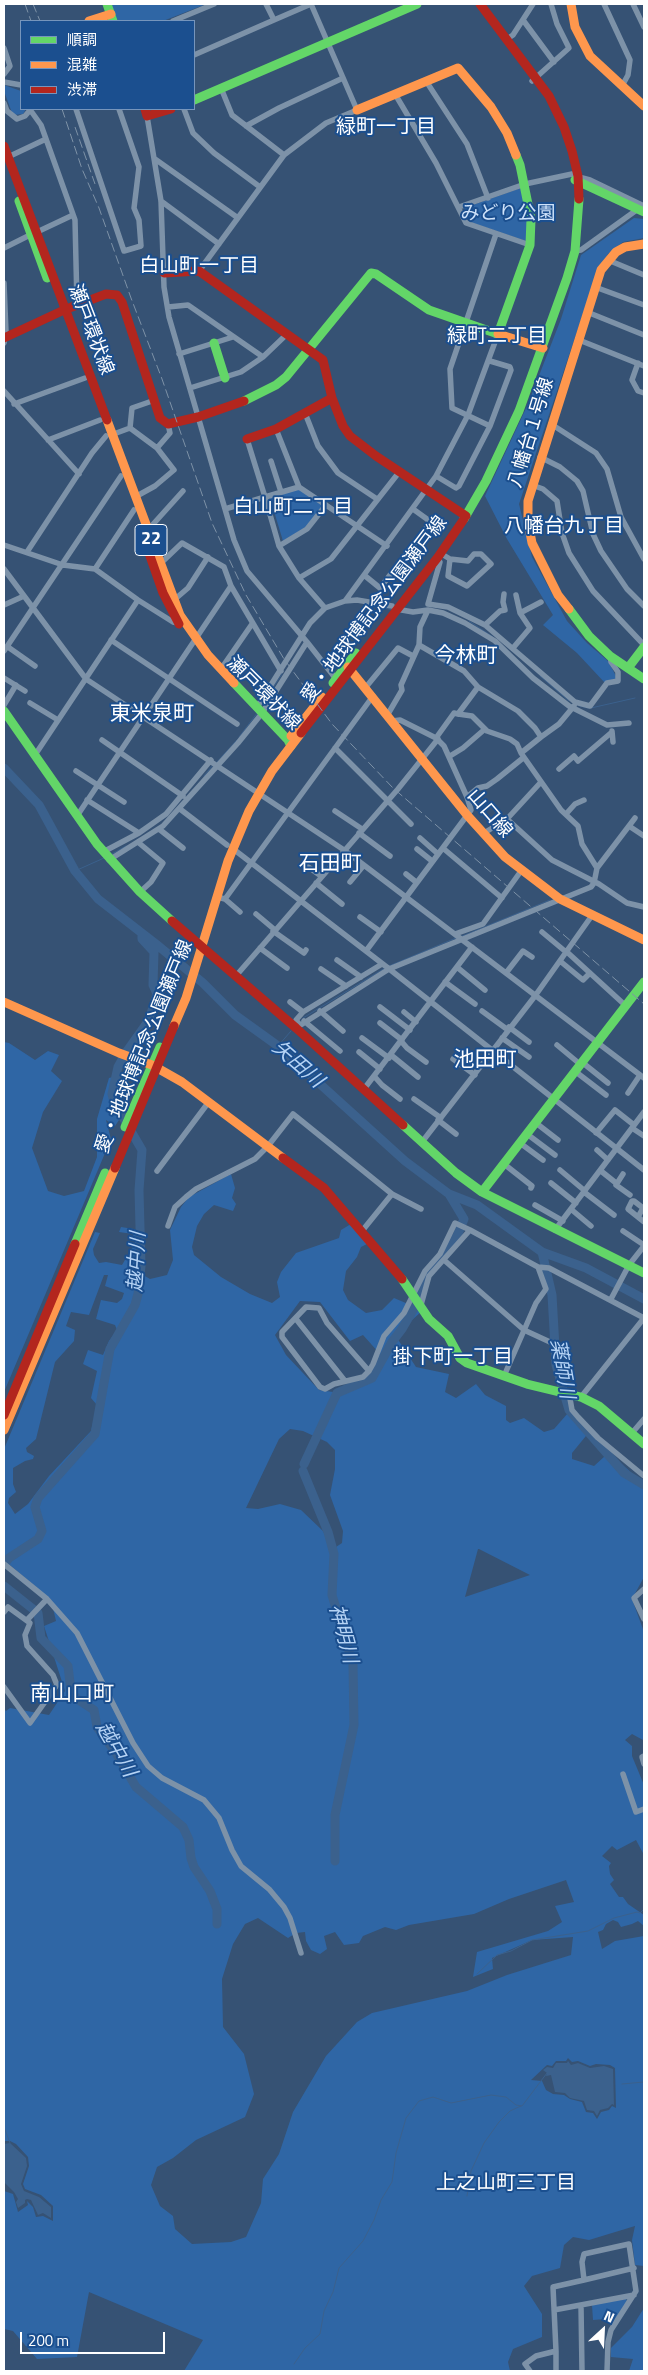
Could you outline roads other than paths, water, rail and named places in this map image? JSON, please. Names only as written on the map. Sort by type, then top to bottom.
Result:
[{"type":"street","points":[[97,20],[112,18],[107,4]]},
{"type":"street","points":[[175,20],[205,5],[214,4]]},
{"type":"street","points":[[266,4],[274,20]]},
{"type":"street","points":[[195,55],[311,4],[357,110]]},
{"type":"street","name":"愛・地球博記念公園瀬戸線","points":[[394,608],[438,556],[464,514],[505,432],[540,347],[575,252],[579,200],[575,177],[556,108],[473,4]]},
{"type":"street","name":"愛・地球博記念公園瀬戸線","points":[[480,4],[534,79]]},
{"type":"street","points":[[507,39],[514,35],[533,4]]},
{"type":"street","points":[[534,79],[569,48],[557,24],[552,4]]},
{"type":"street","points":[[571,4],[572,18],[585,47],[597,64],[643,104]]},
{"type":"street","points":[[604,4],[630,60],[628,75],[622,86]]},
{"type":"street","points":[[633,4],[644,27]]},
{"type":"street","points":[[195,100],[412,5]]},
{"type":"street","points":[[523,20],[554,62]]},
{"type":"street","points":[[4,48],[10,66],[4,74]]},
{"type":"street","points":[[199,270],[284,155],[326,123],[460,68],[491,108],[507,133],[525,184],[532,219],[530,245],[490,361],[468,415],[427,490],[346,601]]},
{"type":"street","points":[[246,126],[287,104],[343,78]]},
{"type":"street","points":[[426,81],[467,144],[488,198]]},
{"type":"street","points":[[4,82],[20,85]]},
{"type":"street","points":[[220,88],[232,115],[284,155]]},
{"type":"street","points":[[395,94],[436,163],[467,224],[530,245]]},
{"type":"street","points":[[4,103],[6,111],[17,119],[25,116],[31,110],[37,117],[46,139],[73,216],[77,305]]},
{"type":"street","points":[[76,110],[124,251],[141,246],[139,220],[134,208],[139,166],[119,110]]},
{"type":"street","points":[[163,110],[146,112],[161,202],[164,273],[168,306],[179,354],[190,388],[195,418],[234,540],[247,572],[336,679]]},
{"type":"street","points":[[184,110],[193,133],[214,153],[260,188]]},
{"type":"street","points":[[6,159],[46,139]]},
{"type":"street","name":"瀬戸環状線","points":[[4,146],[6,159],[108,436],[163,593],[178,623],[260,712]]},
{"type":"street","points":[[155,159],[238,218]]},
{"type":"street","points":[[575,177],[591,187],[642,209]]},
{"type":"street","points":[[458,207],[525,184],[575,177],[642,209]]},
{"type":"street","name":"愛・地球博記念公園瀬戸線","points":[[540,347],[570,249],[574,214],[575,177]]},
{"type":"street","points":[[579,200],[587,189],[591,187]]},
{"type":"street","points":[[161,202],[219,244]]},
{"type":"street","points":[[575,252],[581,250],[642,209]]},
{"type":"street","points":[[4,248],[73,216]]},
{"type":"street","points":[[490,426],[452,408],[450,369],[496,234]]},
{"type":"street","name":"八幡台１号線","points":[[644,244],[625,247],[608,260],[601,270],[540,457],[528,501],[528,522],[532,543],[558,595],[573,616],[610,656],[644,679]]},
{"type":"street","points":[[608,260],[644,275]]},
{"type":"street","points":[[164,273],[199,270],[323,360],[332,398],[343,426],[350,436],[464,514]]},
{"type":"street","points":[[168,424],[195,418],[256,397],[286,377],[369,275],[373,273],[417,304],[437,314],[540,347]]},
{"type":"street","points":[[4,283],[4,340],[77,305],[110,293],[120,297],[160,418],[168,424],[170,434],[157,448]]},
{"type":"street","points":[[595,287],[644,305]]},
{"type":"street","points":[[168,306],[188,305],[264,357]]},
{"type":"street","name":"瀬戸環状線","points":[[62,311],[100,420],[135,497],[180,615],[194,641],[288,743]]},
{"type":"street","points":[[587,312],[644,335]]},
{"type":"street","points":[[190,388],[241,372],[264,357],[286,334]]},
{"type":"street","points":[[179,354],[233,337]]},
{"type":"street","points":[[578,340],[641,364],[632,380],[638,391],[644,393]]},
{"type":"street","points":[[214,343],[225,378]]},
{"type":"street","points":[[436,476],[456,488],[459,486],[490,426],[511,370],[510,367],[490,361]]},
{"type":"street","points":[[14,404],[85,378]]},
{"type":"street","points":[[4,391],[79,474]]},
{"type":"street","points":[[325,608],[299,578],[279,546],[247,439],[276,430],[332,398]]},
{"type":"street","points":[[130,428],[132,408],[155,400]]},
{"type":"street","points":[[305,413],[318,446],[338,474],[377,499]]},
{"type":"street","points":[[48,440],[100,420]]},
{"type":"street","points":[[551,424],[596,453],[607,468],[621,517],[644,559]]},
{"type":"street","points":[[27,552],[102,439],[130,428]]},
{"type":"street","points":[[130,428],[157,448],[174,470],[155,486],[135,497]]},
{"type":"street","points":[[276,430],[299,487],[387,546]]},
{"type":"street","points":[[540,457],[560,467],[577,481],[583,492],[593,534],[601,551],[627,589],[644,606]]},
{"type":"street","points":[[272,462],[281,492]]},
{"type":"street","points":[[299,578],[331,559],[400,471]]},
{"type":"street","points":[[35,666],[6,649],[121,476]]},
{"type":"street","points":[[532,485],[543,489],[557,501],[562,533],[570,553],[588,584],[609,610],[644,646],[628,668]]},
{"type":"street","points":[[225,509],[299,487]]},
{"type":"street","points":[[147,530],[183,491]]},
{"type":"street","points":[[279,546],[307,529],[326,505]]},
{"type":"street","points":[[364,575],[380,588],[431,522],[413,509]]},
{"type":"street","points":[[95,569],[134,510]]},
{"type":"street","name":"愛・地球博記念公園瀬戸線","points":[[288,743],[349,667],[464,514]]},
{"type":"street","points":[[160,564],[182,543],[224,567],[231,586],[280,671]]},
{"type":"street","points":[[4,545],[63,565],[95,569],[138,600],[173,622],[178,623]]},
{"type":"street","points":[[438,556],[468,560],[474,554],[481,554],[491,564],[467,586],[448,576],[450,559]]},
{"type":"street","points":[[438,556],[440,562],[428,604],[448,607],[485,625],[513,648],[574,705],[590,706],[607,683],[618,681],[618,672],[611,662],[610,656]]},
{"type":"street","points":[[174,600],[188,588],[208,557]]},
{"type":"street","points":[[4,569],[86,679],[211,760],[217,766],[344,850],[459,937],[642,1077],[628,1093]]},
{"type":"street","points":[[76,816],[231,586]]},
{"type":"street","points":[[485,625],[500,611],[505,610],[504,594]]},
{"type":"street","points":[[513,648],[530,628],[520,613],[516,595]]},
{"type":"street","points":[[4,605],[24,596]]},
{"type":"street","points":[[35,755],[138,600]]},
{"type":"street","points":[[260,712],[280,671],[310,623],[325,608],[346,601],[357,600],[413,612],[428,610],[458,620],[495,641],[533,678],[607,725],[629,723]]},
{"type":"street","points":[[520,613],[541,602]]},
{"type":"street","points":[[366,952],[471,810],[450,756],[437,738],[400,720],[390,718],[402,690],[401,685],[419,646],[420,627],[428,610]]},
{"type":"street","points":[[221,669],[252,624]]},
{"type":"street","points":[[111,640],[237,724]]},
{"type":"street","points":[[107,856],[139,843],[159,830],[180,809],[260,712],[307,642]]},
{"type":"street","points":[[419,646],[464,671],[478,687],[518,711],[541,737]]},
{"type":"street","points":[[366,687],[398,648],[413,656]]},
{"type":"street","name":"愛・地球博記念公園瀬戸線","points":[[4,1415],[184,996],[230,847],[256,792],[272,771],[288,743],[336,679],[349,667]]},
{"type":"street","name":"山口線","points":[[349,667],[467,815],[521,871],[560,899],[644,940]]},
{"type":"street","points":[[4,678],[25,691]]},
{"type":"street","points":[[4,705],[16,685]]},
{"type":"street","points":[[458,714],[478,687]]},
{"type":"street","points":[[241,911],[221,898],[251,863],[373,696]]},
{"type":"street","points":[[30,703],[58,720]]},
{"type":"street","points":[[467,797],[478,788],[487,786],[522,756],[541,737],[559,724],[574,705]]},
{"type":"street","points":[[4,711],[76,816],[107,856],[140,892],[200,948],[235,977],[300,1025],[340,1051]]},
{"type":"street","points":[[235,977],[423,759],[454,714],[472,716],[485,729],[517,744],[522,756],[541,782],[578,826],[582,844],[597,868]]},
{"type":"street","points":[[610,724],[613,742]]},
{"type":"street","points":[[450,756],[463,748],[485,729]]},
{"type":"street","points":[[558,769],[574,756],[578,761],[612,732]]},
{"type":"street","points":[[102,740],[183,796]]},
{"type":"street","points":[[334,748],[411,824]]},
{"type":"street","points":[[107,856],[166,814],[183,796],[211,760]]},
{"type":"street","points":[[76,771],[124,802]]},
{"type":"street","points":[[484,833],[507,819],[541,782]]},
{"type":"street","points":[[87,800],[139,833]]},
{"type":"street","points":[[566,814],[574,804],[584,800]]},
{"type":"street","points":[[180,809],[386,966],[644,1170]]},
{"type":"street","points":[[334,811],[390,856]]},
{"type":"street","points":[[635,818],[597,868],[594,883],[584,890],[459,937],[361,977],[303,1012],[296,1020],[364,1089],[456,1173],[482,1192],[644,1273]]},
{"type":"street","points":[[507,819],[552,860],[599,884],[627,903],[644,907]]},
{"type":"street","points":[[629,826],[644,836]]},
{"type":"street","points":[[159,830],[183,848]]},
{"type":"street","points":[[420,838],[438,854]]},
{"type":"street","points":[[139,843],[164,863],[151,882],[140,892]]},
{"type":"street","name":"愛・地球博記念公園瀬戸線","points":[[200,948],[221,898],[230,847]]},
{"type":"street","points":[[416,849],[432,861]]},
{"type":"street","points":[[444,849],[502,898]]},
{"type":"street","points":[[304,864],[321,876]]},
{"type":"street","points":[[350,882],[364,865]]},
{"type":"street","points":[[459,937],[483,924],[521,871]]},
{"type":"street","points":[[406,874],[416,882]]},
{"type":"street","points":[[316,882],[342,904]]},
{"type":"street","points":[[256,914],[304,953],[306,950]]},
{"type":"street","points":[[422,1142],[535,996],[592,914]]},
{"type":"street","points":[[360,918],[381,932]]},
{"type":"street","points":[[542,932],[567,952],[626,1006]]},
{"type":"street","points":[[364,1089],[472,947]]},
{"type":"street","points":[[260,948],[287,968]]},
{"type":"street","points":[[506,973],[523,951],[532,957]]},
{"type":"street","points":[[337,960],[361,977]]},
{"type":"street","points":[[560,961],[583,980],[590,973]]},
{"type":"street","points":[[300,1025],[386,966]]},
{"type":"street","points":[[457,967],[484,990]]},
{"type":"street","points":[[321,969],[346,986]]},
{"type":"street","points":[[445,982],[475,1004]]},
{"type":"street","points":[[482,1192],[644,984]]},
{"type":"street","points":[[4,1002],[155,1067],[178,1079],[324,1188],[403,1280],[413,1297],[430,1319],[448,1336],[460,1358],[467,1364],[536,1388],[569,1393],[581,1397],[599,1406],[644,1444]]},
{"type":"street","points":[[290,1002],[303,1012]]},
{"type":"street","points":[[380,1007],[410,1030]]},
{"type":"street","points":[[320,1011],[343,1031]]},
{"type":"street","points":[[482,1011],[529,1042]]},
{"type":"street","points":[[404,1012],[416,1022]]},
{"type":"street","points":[[380,1023],[426,1062]]},
{"type":"street","points":[[362,1038],[418,1077]]},
{"type":"street","points":[[502,1038],[528,1057]]},
{"type":"street","points":[[557,1045],[606,1095]]},
{"type":"street","points":[[360,1052],[380,1069]]},
{"type":"street","points":[[453,1060],[475,1074]]},
{"type":"street","points":[[580,1067],[608,1083]]},
{"type":"street","points":[[374,1076],[400,1099]]},
{"type":"street","points":[[414,1099],[456,1134]]},
{"type":"street","points":[[157,1172],[208,1103]]},
{"type":"street","points":[[596,1133],[615,1110],[644,1136]]},
{"type":"street","points":[[555,1230],[572,1210],[644,1112]]},
{"type":"street","points":[[168,1226],[175,1207],[196,1189],[255,1159],[268,1146],[293,1114],[392,1194],[421,1209]]},
{"type":"street","points":[[536,1122],[558,1140]]},
{"type":"street","points":[[527,1134],[556,1155]]},
{"type":"street","name":"愛・地球博記念公園瀬戸線","points":[[4,1430],[123,1139]]},
{"type":"street","points":[[520,1143],[544,1160]]},
{"type":"street","points":[[597,1150],[608,1160]]},
{"type":"street","points":[[504,1164],[532,1186],[531,1188]]},
{"type":"street","points":[[560,1170],[614,1215]]},
{"type":"street","points":[[600,1171],[630,1195]]},
{"type":"street","points":[[616,1183],[623,1174]]},
{"type":"street","points":[[551,1183],[576,1203]]},
{"type":"street","points":[[362,1231],[392,1194]]},
{"type":"street","points":[[535,1205],[563,1221]]},
{"type":"street","points":[[572,1210],[591,1226]]},
{"type":"street","points":[[638,1217],[644,1222]]},
{"type":"street","points":[[369,1371],[327,1323],[319,1308],[306,1307],[282,1332],[282,1337],[320,1387],[325,1389],[334,1384],[363,1377],[369,1371],[384,1336],[404,1313],[425,1271],[440,1254],[455,1223],[538,1267],[548,1268],[612,1298],[644,1318],[581,1397]]},
{"type":"street","points":[[421,1305],[429,1276],[470,1230]]},
{"type":"street","points":[[612,1298],[628,1266],[643,1248],[623,1231]]},
{"type":"street","points":[[444,1260],[524,1330],[550,1342]]},
{"type":"street","points":[[504,1376],[536,1303],[546,1289],[538,1267]]},
{"type":"street","points":[[296,1319],[345,1382]]},
{"type":"street","points":[[569,1393],[572,1410],[578,1417],[598,1438],[644,1476]]},
{"type":"street","points":[[632,1433],[644,1419]]},
{"type":"street","points":[[4,1564],[77,1633],[139,1754],[162,1778],[204,1800],[219,1818],[232,1850],[242,1866],[269,1889],[284,1907],[290,1918],[301,1953]]},
{"type":"street","points":[[644,1589],[634,1598],[644,1617]]},
{"type":"street","points":[[26,1620],[44,1601]]},
{"type":"street","points":[[4,1612],[8,1607],[30,1623],[25,1635],[27,1646],[53,1675],[57,1685],[30,1723],[4,1687]]},
{"type":"street","points":[[644,1756],[642,1757],[644,1764]]},
{"type":"street","points":[[623,1774],[636,1812],[644,1809]]},
{"type":"street","points":[[584,2280],[582,2262],[584,2254],[630,2244],[636,2291],[611,2330],[608,2342],[608,2371]]},
{"type":"street","points":[[556,2371],[553,2287],[634,2268]]},
{"type":"street","points":[[554,2310],[634,2295]]},
{"type":"street","points":[[580,2306],[582,2371]]},
{"type":"street","points":[[530,2371],[525,2364],[536,2356],[556,2350]]},
{"type":"waterway","points":[[377,606],[393,610]]},
{"type":"waterway","points":[[469,621],[493,637]]},
{"type":"waterway","points":[[261,706],[282,674]]},
{"type":"waterway","points":[[540,676],[569,701]]},
{"type":"waterway","points":[[591,708],[635,698]]},
{"type":"waterway","points":[[580,706],[588,708]]},
{"type":"waterway","points":[[239,737],[258,712]]},
{"type":"waterway","points":[[216,763],[237,740]]},
{"type":"waterway","points":[[204,776],[213,765]]},
{"type":"waterway","name":"矢田川","points":[[4,768],[39,805],[75,871],[98,899],[203,983],[235,1015],[278,1046],[405,1161],[449,1194],[477,1205],[542,1252],[586,1268],[644,1299]]},
{"type":"waterway","points":[[112,854],[126,846]]},
{"type":"waterway","points":[[75,871],[104,858]]},
{"type":"waterway","points":[[460,937],[550,900]]},
{"type":"waterway","name":"越中川","points":[[4,1565],[9,1558],[38,1539],[42,1531],[35,1507],[38,1498],[95,1434],[110,1349],[135,1305],[138,1294],[141,1266],[139,1190],[142,1150],[114,1102],[112,1094],[118,1067],[149,1020],[157,994],[153,985],[154,952],[142,939],[142,936]]},
{"type":"waterway","points":[[389,966],[456,938]]},
{"type":"waterway","points":[[303,1018],[385,968]]},
{"type":"waterway","points":[[278,1046],[291,1031]]},
{"type":"waterway","name":"神明川","points":[[304,1464],[337,1393],[372,1378],[416,1305],[427,1274],[457,1236],[464,1219],[449,1194]]},
{"type":"waterway","name":"薬師川","points":[[542,1252],[552,1295],[556,1365],[569,1410],[624,1473],[644,1485]]},
{"type":"waterway","name":"神明川","points":[[303,1471],[304,1464]]},
{"type":"waterway","name":"神明川","points":[[303,1471],[328,1532],[334,1554],[332,1595],[353,1664],[354,1725],[335,1815],[335,1861]]},
{"type":"waterway","name":"越中川","points":[[4,1586],[38,1613],[41,1638],[68,1666],[71,1691],[77,1699],[94,1710],[97,1727],[116,1753],[136,1787],[183,1827],[189,1840],[194,1867],[210,1891],[217,1909],[217,1924]]},
{"type":"waterway","points":[[477,1974],[497,1955],[511,1951],[532,1940],[588,1931],[614,1918],[637,1912],[640,1913],[644,1909]]},
{"type":"waterway","points":[[294,2364],[305,2348],[320,2334],[324,2311],[333,2292],[339,2268],[363,2241],[374,2220],[381,2200],[392,2182],[396,2153],[406,2118],[419,2101],[433,2097],[451,2103],[491,2095],[506,2097],[516,2105],[522,2106],[547,2073]]},
{"type":"waterway","points":[[622,2084],[644,2082]]},
{"type":"waterway","points":[[467,2196],[471,2171],[484,2143],[499,2122],[510,2111],[521,2106]]},
{"type":"waterway","points":[[4,2127],[10,2143]]},
{"type":"railway","points":[[25,4],[31,20]]},
{"type":"railway","points":[[33,4],[40,20]]},
{"type":"railway","points":[[62,110],[82,169],[99,208],[162,379],[212,523],[246,595],[284,659],[332,724],[393,788],[644,1004]]},
{"type":"railway","points":[[75,127],[95,184]]},
{"type":"district","name":"緑町一丁目","points":[[386,128]]},
{"type":"district","name":"白山町一丁目","points":[[199,267]]},
{"type":"district","name":"緑町二丁目","points":[[497,337]]},
{"type":"district","name":"白山町二丁目","points":[[293,508]]},
{"type":"district","name":"八幡台九丁目","points":[[564,527]]},
{"type":"district","name":"今林町","points":[[466,657]]},
{"type":"district","name":"東米泉町","points":[[152,715]]},
{"type":"district","name":"石田町","points":[[330,865]]},
{"type":"district","name":"池田町","points":[[485,1061]]},
{"type":"district","name":"掛下町一丁目","points":[[453,1358]]},
{"type":"district","name":"南山口町","points":[[72,1695]]},
{"type":"district","name":"上之山町三丁目","points":[[506,2184]]},
{"type":"park label","name":"みどり公園","points":[[508,214]]}]
